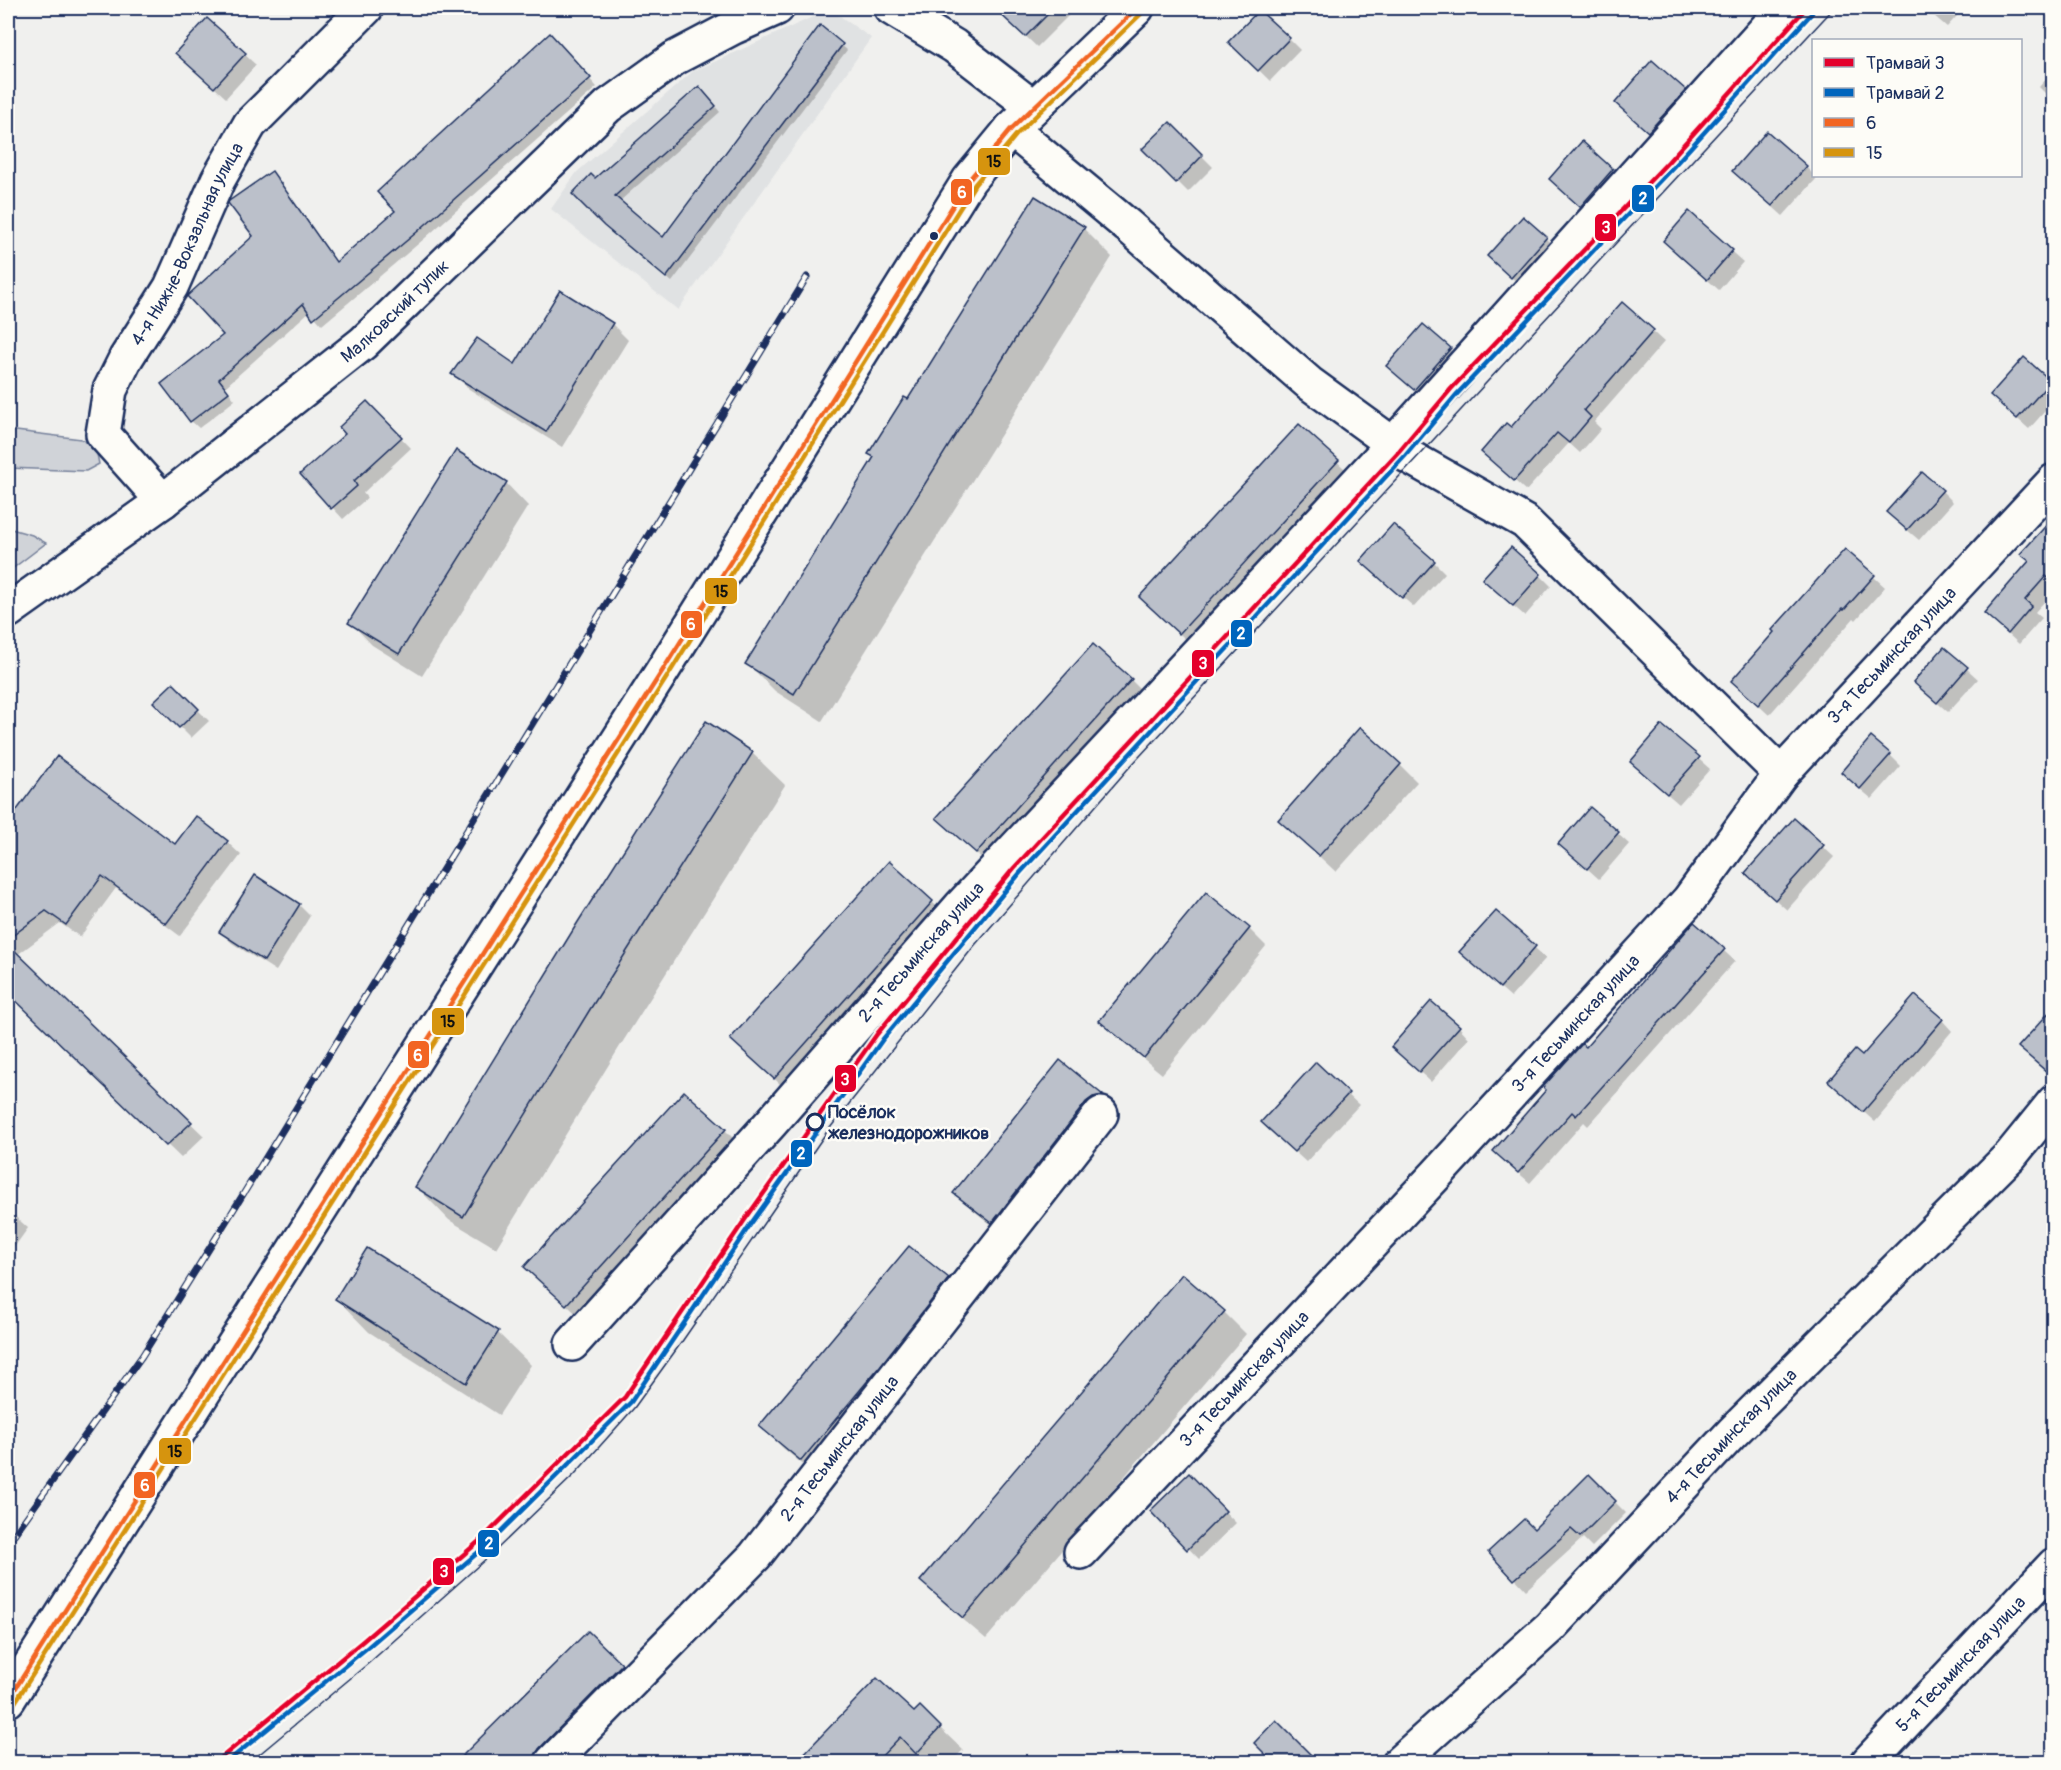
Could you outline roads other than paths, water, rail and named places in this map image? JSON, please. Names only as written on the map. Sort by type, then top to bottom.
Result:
[{"type":"street","name":"4-я Нижне-Вокзальная улица","points":[[163,501],[103,434],[110,390],[126,358],[171,287],[218,180],[250,124],[366,8]]},
{"type":"street","name":"Малковский тупик","points":[[8,611],[163,501],[363,344],[608,106],[675,58],[734,27],[777,8]]},
{"type":"street","points":[[891,8],[954,46],[1128,226],[1308,383],[1404,452],[1525,522],[1781,774]]},
{"type":"street","points":[[8,1700],[661,673],[969,180],[1022,118],[1137,8]]},
{"type":"street","name":"2-я Тесьминская улица","points":[[572,1344],[771,1123],[960,907],[1404,452],[1785,8]]},
{"type":"street","name":"3-я Тесьминская улица","points":[[1082,1552],[1689,900],[1781,774],[2054,481]]},
{"type":"street","name":"4-я Тесьминская улица","points":[[1400,1762],[1550,1627],[1732,1433],[2011,1155],[2054,1102]]},
{"type":"street","name":"2-я Тесьминская улица","points":[[552,1762],[755,1556],[1101,1114]]},
{"type":"street","name":"5-я Тесьминская улица","points":[[1868,1762],[2054,1565]]},
{"type":"tram line","name":"3","points":[[216,1762],[363,1641],[484,1537],[625,1397],[744,1221],[877,1034],[1014,868],[1399,451],[1451,389],[1668,162],[1806,8]]},
{"type":"tram line","points":[[250,1762],[370,1662],[497,1549],[574,1475],[634,1408],[826,1133],[975,945],[1127,770],[1834,8]]},
{"type":"tram line","name":"2","points":[[227,1762],[368,1647],[489,1543],[631,1402],[750,1225],[883,1039],[1020,873],[1405,456],[1457,394],[1673,167],[1812,13]]},
{"type":"railway","points":[[8,1543],[142,1356],[807,277]]},
{"type":"place","name":"Посёлок железнодорожников","points":[[815,1122]]}]
